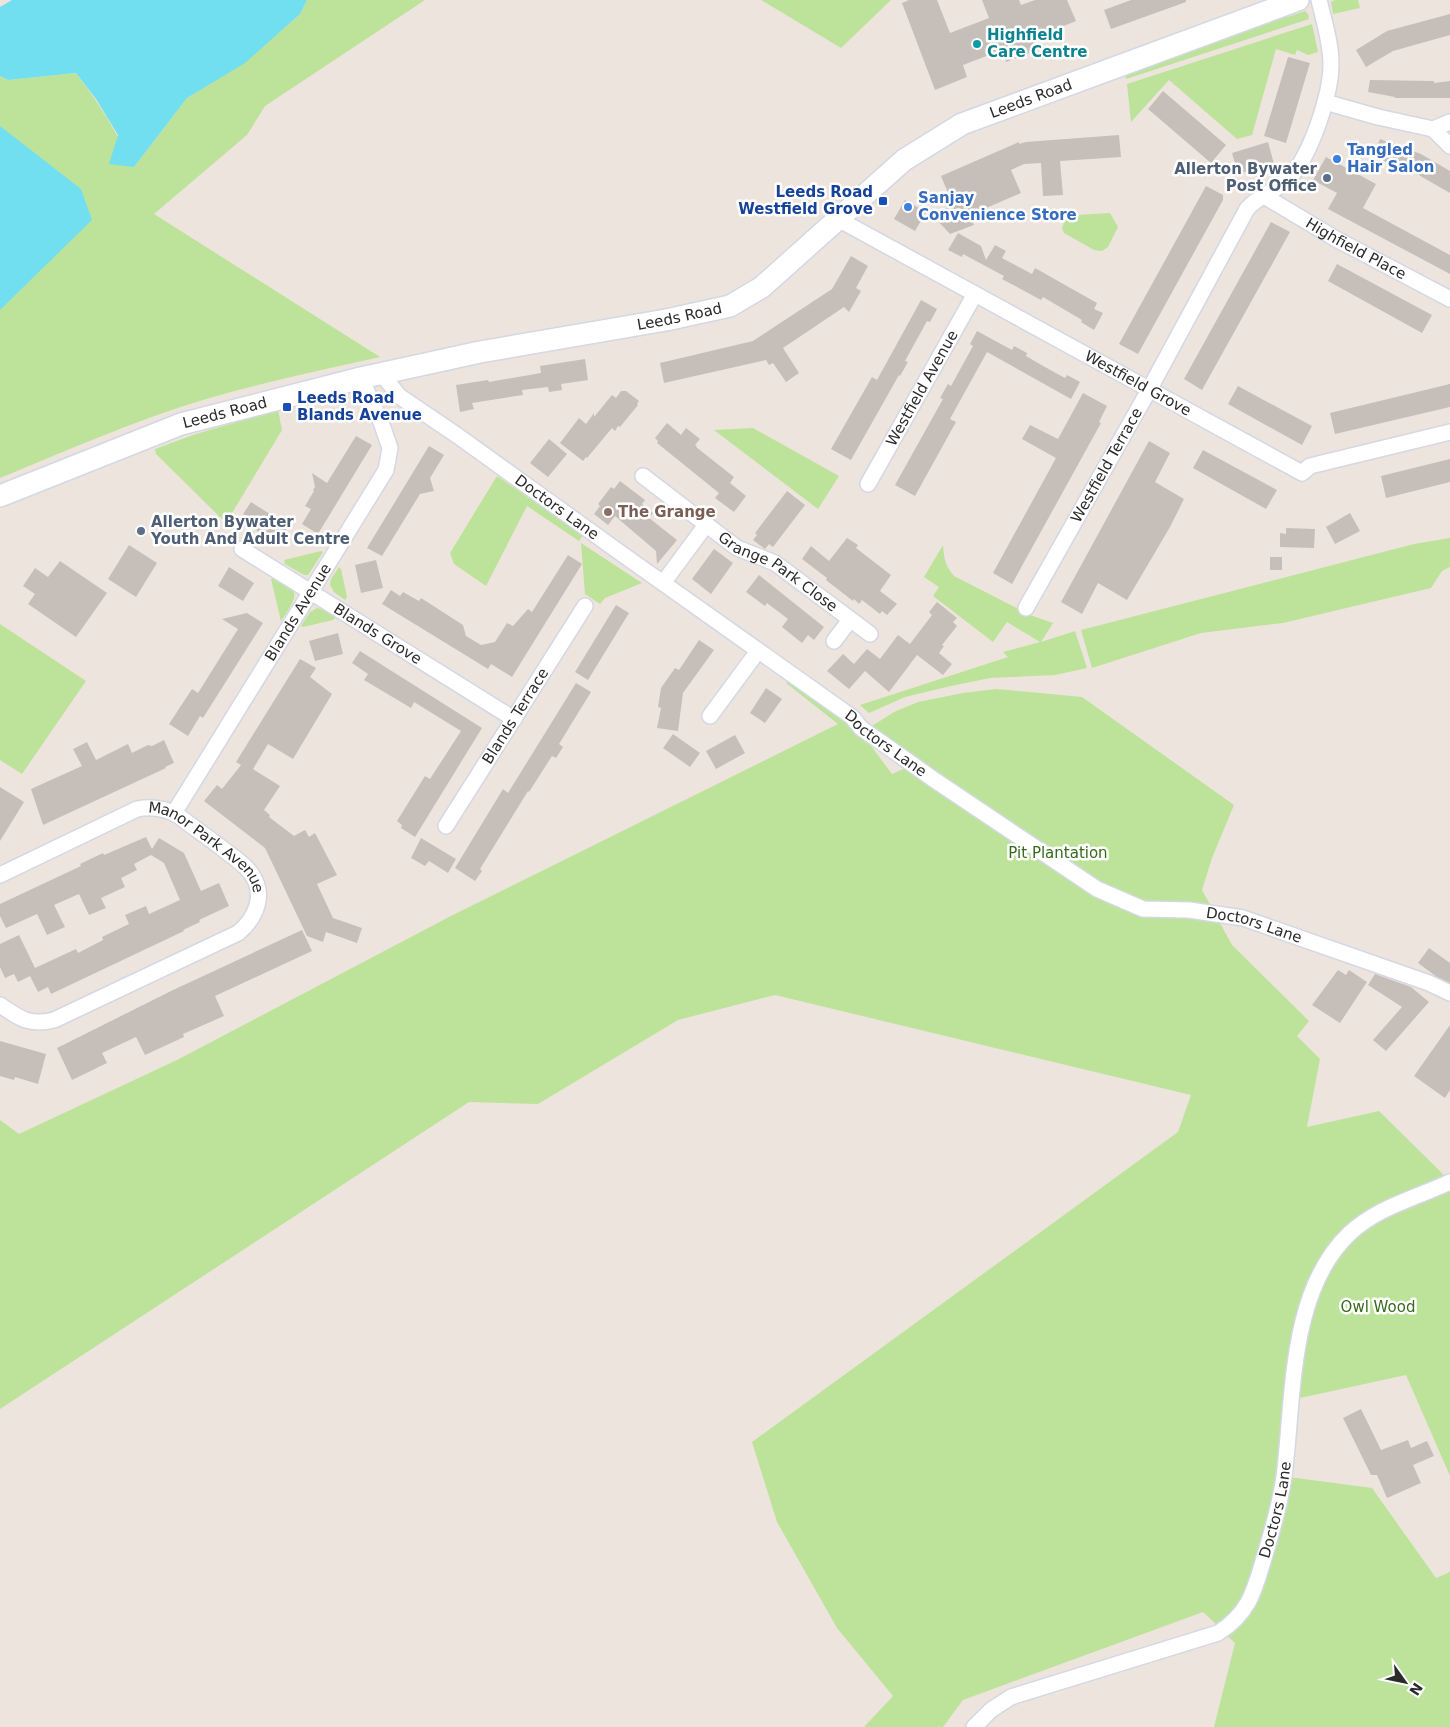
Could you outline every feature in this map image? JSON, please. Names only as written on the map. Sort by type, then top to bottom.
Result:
[{"type":"street","name":"Leeds Road","points":[[0,496],[181,424],[372,376],[480,352],[666,320],[730,306],[762,287],[904,160],[962,124],[1298,0]]},
{"type":"street","name":"Westfield Terrace","points":[[1026,608],[1149,390],[1247,209],[1252,203],[1286,181],[1303,160],[1325,102],[1330,78],[1330,53],[1319,0]]},
{"type":"street","points":[[1325,102],[1378,117],[1433,128],[1450,122]]},
{"type":"street","points":[[1433,128],[1450,146]]},
{"type":"street","name":"Highfield Place","points":[[1264,196],[1336,240],[1450,300]]},
{"type":"street","name":"Westfield Grove","points":[[838,219],[1302,473],[1310,466],[1450,432]]},
{"type":"street","name":"Westfield Avenue","points":[[868,484],[975,294]]},
{"type":"street","name":"Doctors Lane","points":[[372,376],[852,717],[861,728],[936,781],[1097,889],[1143,909],[1189,910],[1243,918],[1429,983],[1450,994]]},
{"type":"street","name":"Blands Avenue","points":[[174,813],[386,470],[390,448],[381,422],[372,376]]},
{"type":"street","name":"Grange Park Close","points":[[644,476],[737,548],[775,563],[870,634]]},
{"type":"street","name":"Grange Park Close","points":[[663,583],[706,525]]},
{"type":"street","name":"Blands Grove","points":[[242,549],[514,719]]},
{"type":"street","name":"Blands Terrace","points":[[446,826],[585,606]]},
{"type":"street","name":"Grange Park Close","points":[[834,641],[850,620]]},
{"type":"street","points":[[710,716],[758,651]]},
{"type":"street","name":"Manor Park Avenue","points":[[0,1005],[17,1017],[29,1022],[42,1023],[54,1020],[238,933],[248,924],[255,912],[258,899],[257,885],[251,873],[241,863],[174,813],[159,808],[137,809],[1,871]]},
{"type":"street","name":"Doctors Lane","points":[[974,1727],[991,1710],[1010,1697],[1218,1633],[1238,1617],[1252,1595],[1274,1523],[1284,1478],[1294,1373],[1310,1297],[1318,1278],[1348,1235],[1363,1222],[1382,1210],[1450,1182]]},
{"type":"green space","points":[[307,0],[425,0],[265,106],[247,135],[154,214],[380,357],[293,376],[180,407],[102,436],[0,478],[0,76],[8,80],[76,73],[107,119],[134,167],[187,98],[245,62],[300,14]]},
{"type":"green space","points":[[761,0],[891,0],[841,48]]},
{"type":"green space","points":[[1335,0],[1358,0],[1360,8],[1333,14],[1331,2]]},
{"type":"green space","points":[[1305,11],[1309,19],[1126,79],[1125,74],[1286,15],[1288,17]]},
{"type":"green space","points":[[1312,24],[1318,52],[1308,55],[1297,50],[1295,55],[1276,49],[1252,135],[1237,139],[1169,80],[1131,122],[1127,84]]},
{"type":"green space","points":[[1110,213],[1118,227],[1108,247],[1102,251],[1094,250],[1064,233],[1062,228],[1065,220],[1076,215]]},
{"type":"green space","points":[[278,410],[282,430],[226,523],[156,454],[155,449],[196,434]]},
{"type":"green space","points":[[753,428],[839,476],[818,509],[714,430]]},
{"type":"green space","points":[[497,476],[583,535],[579,541],[527,506],[486,586],[454,564],[450,553]]},
{"type":"green space","points":[[1450,538],[1450,567],[1442,571],[1431,588],[1283,623],[1201,633],[1092,668],[1081,630],[1414,544]]},
{"type":"green space","points":[[581,543],[642,583],[605,598],[600,604],[585,594]]},
{"type":"green space","points":[[943,545],[946,562],[954,576],[1030,615],[1053,623],[1041,642],[1075,631],[1087,668],[1055,675],[990,678],[951,686],[905,697],[869,713],[860,705],[1008,657],[1003,652],[1040,642],[1007,622],[993,642],[933,596],[939,587],[924,577]]},
{"type":"green space","points":[[323,552],[308,575],[304,575],[285,564],[284,560]]},
{"type":"green space","points":[[339,567],[347,597],[345,600],[334,592],[330,585],[331,579]]},
{"type":"green space","points":[[275,578],[289,586],[294,592],[293,601],[281,621],[271,579]]},
{"type":"green space","points":[[317,608],[336,617],[333,620],[301,626],[310,612]]},
{"type":"green space","points":[[0,624],[86,681],[22,774],[0,760]]},
{"type":"green space","points":[[792,679],[859,730],[892,774],[908,767],[921,765],[872,726],[894,712],[918,702],[996,689],[1082,697],[1234,805],[1212,858],[1202,890],[1232,945],[1309,1021],[1297,1036],[1320,1059],[1307,1127],[1379,1111],[1450,1181],[1450,1476],[1406,1375],[1284,1400],[1278,1476],[1257,1558],[1243,1595],[1227,1616],[1217,1625],[1203,1612],[963,1700],[943,1727],[864,1727],[893,1696],[837,1628],[777,1522],[752,1442],[1178,1132],[1191,1095],[775,995],[678,1020],[538,1104],[469,1102],[0,1409],[0,1120],[19,1134],[177,1060],[449,917],[838,724],[786,683]]},
{"type":"green space","points":[[1289,1477],[1372,1488],[1436,1578],[1450,1572],[1450,1727],[1214,1727],[1235,1643],[1226,1635],[1241,1625],[1251,1612],[1260,1592]]},
{"type":"water","points":[[12,0],[307,0],[300,14],[245,63],[187,98],[134,167],[109,164],[118,135],[96,99],[76,73],[8,80],[0,76],[0,7]]},
{"type":"water","points":[[0,126],[81,189],[92,220],[0,310]]},
{"type":"building","name":"Highfield Care Centre","points":[[909,0],[937,0],[950,33],[989,18],[982,0],[1019,0],[1021,5],[1035,0],[1067,0],[1076,21],[1034,38],[1038,50],[1006,62],[1002,50],[963,65],[967,77],[935,90],[902,3]]},
{"type":"building","points":[[1131,0],[1186,0],[1186,2],[1111,29],[1104,10]]},
{"type":"building","points":[[1450,14],[1450,35],[1393,51],[1366,67],[1356,50],[1387,31]]},
{"type":"building","points":[[1288,57],[1310,63],[1286,143],[1264,136]]},
{"type":"building","points":[[1370,80],[1434,81],[1434,83],[1450,81],[1450,98],[1395,98],[1368,92]]},
{"type":"building","points":[[1163,91],[1226,145],[1211,163],[1148,109]]},
{"type":"building","points":[[1119,135],[1121,157],[1060,161],[1063,195],[1043,196],[1041,163],[1024,164],[1011,170],[1021,193],[970,215],[974,225],[950,234],[935,218],[952,202],[941,176],[1019,142],[1019,144]]},
{"type":"building","points":[[1380,139],[1421,154],[1450,171],[1450,193],[1415,173],[1373,157]]},
{"type":"building","points":[[1268,142],[1274,164],[1238,174],[1232,153]]},
{"type":"building","points":[[1326,157],[1376,184],[1363,208],[1450,255],[1450,274],[1328,209],[1337,193],[1313,180]]},
{"type":"building","points":[[1206,186],[1223,195],[1223,200],[1138,354],[1119,344]]},
{"type":"building","points":[[905,200],[926,212],[915,231],[894,219]]},
{"type":"building","points":[[1271,222],[1290,232],[1202,390],[1184,379]]},
{"type":"building","points":[[958,233],[981,246],[986,260],[995,245],[1006,251],[1002,258],[1032,274],[1035,268],[1097,303],[1094,309],[1103,313],[1094,330],[1081,322],[1082,320],[1043,297],[1041,300],[1002,279],[1004,276],[963,254],[962,257],[948,250]]},
{"type":"building","points":[[851,256],[868,266],[856,288],[861,291],[849,312],[844,307],[783,348],[799,373],[786,382],[773,363],[769,365],[766,360],[664,383],[660,363],[753,341],[832,289]]},
{"type":"building","points":[[1337,264],[1432,315],[1422,333],[1328,281]]},
{"type":"building","points":[[921,300],[937,309],[930,322],[927,321],[905,361],[908,362],[851,460],[831,449],[872,377],[877,380]]},
{"type":"building","points":[[977,331],[1012,350],[1014,346],[1027,353],[1026,356],[1065,378],[1067,375],[1080,382],[1071,399],[987,352],[950,419],[956,422],[915,496],[895,485],[943,399],[940,398],[948,384],[951,386],[973,346],[970,344]]},
{"type":"building","points":[[585,359],[588,380],[561,384],[562,390],[549,392],[548,387],[522,390],[523,395],[472,403],[474,409],[460,412],[456,385],[488,380],[489,382],[541,373],[540,366]]},
{"type":"building","points":[[1450,384],[1450,407],[1335,434],[1330,413]]},
{"type":"building","points":[[1238,386],[1312,426],[1302,445],[1228,404]]},
{"type":"building","points":[[621,391],[626,391],[639,401],[638,405],[620,427],[618,426],[615,431],[612,428],[587,458],[583,461],[560,443],[579,418],[586,424],[612,395],[616,398]]},
{"type":"building","points":[[1083,393],[1107,406],[1099,422],[1101,423],[1012,584],[993,573],[1056,458],[1022,439],[1030,425],[1058,439]]},
{"type":"building","points":[[667,423],[681,435],[686,428],[700,439],[695,445],[696,447],[734,477],[730,483],[746,496],[734,512],[715,498],[719,493],[657,443],[658,441],[655,438]]},
{"type":"building","points":[[356,436],[372,445],[318,534],[302,524],[311,509],[305,506],[315,487],[312,473],[327,483]]},
{"type":"building","points":[[549,439],[567,454],[548,477],[530,463]]},
{"type":"building","points":[[1149,441],[1170,453],[1155,482],[1184,499],[1170,527],[1127,600],[1098,583],[1082,614],[1061,602]]},
{"type":"building","points":[[429,446],[444,455],[430,478],[434,491],[420,494],[382,556],[367,548]]},
{"type":"building","points":[[1203,450],[1277,490],[1266,509],[1193,468]]},
{"type":"building","points":[[1450,459],[1450,482],[1386,498],[1381,476]]},
{"type":"building","points":[[620,481],[645,500],[642,504],[653,513],[649,518],[677,540],[657,564],[656,551],[615,516],[608,525],[594,514],[600,506],[598,504],[611,487],[614,489]]},
{"type":"building","points":[[787,491],[805,505],[773,547],[769,544],[765,549],[753,540],[757,535],[755,533]]},
{"type":"building","points":[[251,502],[289,526],[278,544],[253,528],[256,522],[243,514]]},
{"type":"building","points":[[1350,513],[1360,531],[1335,544],[1326,527]]},
{"type":"building","points":[[1286,528],[1315,529],[1314,548],[1280,547],[1280,533],[1286,534]]},
{"type":"building","points":[[847,538],[858,545],[856,548],[891,575],[880,591],[897,604],[887,615],[882,611],[880,614],[862,600],[859,604],[854,599],[853,601],[802,559],[811,546],[829,561]]},
{"type":"building","points":[[129,545],[157,563],[136,597],[108,579]]},
{"type":"building","points":[[714,549],[733,563],[711,594],[692,579]]},
{"type":"building","points":[[568,555],[582,564],[512,677],[491,664],[488,669],[382,604],[391,590],[400,596],[403,592],[419,601],[421,598],[463,625],[466,636],[481,645],[495,642],[507,623],[513,626],[528,609],[532,612]]},
{"type":"building","points":[[1270,557],[1282,557],[1282,570],[1270,570]]},
{"type":"building","points":[[376,560],[383,588],[361,593],[355,565]]},
{"type":"building","points":[[60,561],[107,593],[76,637],[28,604],[35,594],[23,586],[35,568],[48,577]]},
{"type":"building","points":[[229,567],[254,583],[243,601],[218,586]]},
{"type":"building","points":[[759,575],[824,627],[814,640],[808,635],[802,643],[782,627],[788,619],[767,603],[765,606],[746,592]]},
{"type":"building","points":[[937,602],[957,618],[953,622],[957,626],[942,645],[944,646],[939,653],[952,664],[943,675],[917,655],[889,692],[865,671],[849,689],[827,671],[843,654],[854,664],[867,649],[880,659],[898,635],[910,644],[932,615],[929,612]]},
{"type":"building","points":[[616,605],[629,613],[588,680],[575,672]]},
{"type":"building","points":[[247,613],[263,623],[203,718],[200,716],[188,736],[169,724],[192,689],[198,693],[238,629],[222,619]]},
{"type":"building","points":[[338,633],[343,654],[315,661],[309,641]]},
{"type":"building","points":[[699,640],[714,650],[683,693],[678,731],[657,728],[661,708],[658,707],[661,688],[675,668],[679,670]]},
{"type":"building","points":[[360,651],[482,728],[415,837],[401,828],[402,825],[397,821],[425,776],[430,779],[461,731],[414,702],[411,708],[364,680],[368,674],[352,663]]},
{"type":"building","points":[[300,659],[316,668],[310,677],[332,694],[293,759],[268,744],[253,769],[280,786],[264,810],[270,815],[269,817],[294,836],[305,830],[309,837],[315,833],[337,875],[317,884],[333,918],[362,928],[357,943],[326,932],[323,942],[307,936],[265,848],[204,801],[217,785],[222,789],[241,765],[236,762]]},
{"type":"building","points":[[576,683],[591,692],[559,744],[563,747],[556,758],[552,756],[528,791],[480,869],[482,871],[475,881],[455,868],[503,789],[508,793]]},
{"type":"building","points":[[766,688],[782,699],[765,723],[750,713]]},
{"type":"building","points":[[673,734],[700,753],[690,767],[663,748]]},
{"type":"building","points":[[735,735],[745,753],[716,769],[706,751]]},
{"type":"building","points":[[164,740],[174,763],[43,825],[31,789],[82,766],[73,749],[87,742],[96,760],[128,744],[132,753]]},
{"type":"building","points":[[0,787],[24,802],[0,841]]},
{"type":"building","points":[[146,837],[152,849],[159,838],[184,853],[201,891],[219,883],[229,906],[199,920],[200,922],[184,931],[51,994],[48,987],[38,992],[30,976],[18,982],[14,974],[5,978],[0,967],[0,944],[19,935],[35,968],[76,949],[78,953],[103,940],[102,937],[129,924],[125,915],[146,906],[149,914],[180,900],[164,863],[151,855],[134,864],[137,870],[121,878],[125,887],[101,898],[106,908],[89,915],[79,894],[54,905],[65,927],[47,935],[37,914],[6,928],[0,916],[0,904],[81,866],[80,864],[103,853],[104,855]]},
{"type":"building","points":[[421,838],[456,859],[448,873],[429,861],[425,866],[411,858]]},
{"type":"building","points":[[302,930],[312,951],[215,996],[224,1016],[183,1034],[184,1037],[145,1055],[136,1037],[102,1053],[107,1063],[72,1080],[57,1048],[171,991]]},
{"type":"building","points":[[1429,948],[1450,963],[1450,983],[1437,977],[1418,963]]},
{"type":"building","points":[[1338,970],[1346,975],[1349,970],[1367,982],[1340,1023],[1312,1005]]},
{"type":"building","points":[[1375,974],[1411,987],[1429,1002],[1386,1051],[1373,1040],[1402,1007],[1368,985]]},
{"type":"building","points":[[1450,1025],[1450,1090],[1445,1098],[1414,1076]]},
{"type":"building","points":[[0,1041],[46,1054],[38,1084],[15,1077],[14,1080],[0,1076]]},
{"type":"building","points":[[1361,1409],[1381,1450],[1408,1440],[1411,1448],[1427,1441],[1434,1456],[1413,1465],[1421,1483],[1387,1498],[1377,1475],[1371,1475],[1343,1418]]},
{"type":"place","name":"Highfield Care Centre","points":[[977,44]]},
{"type":"place","name":"Tangled Hair Salon","points":[[1337,159]]},
{"type":"place","name":"Allerton Bywater Post Office","points":[[1327,178]]},
{"type":"place","name":"Leeds Road Westfield Grove","points":[[883,201]]},
{"type":"place","name":"Sanjay Convenience Store","points":[[908,207]]},
{"type":"place","name":"Leeds Road Blands Avenue","points":[[287,407]]},
{"type":"place","name":"The Grange","points":[[608,512]]},
{"type":"place","name":"Allerton Bywater Youth And Adult Centre","points":[[141,531]]},
{"type":"park label","name":"Pit Plantation","points":[[1058,853]]},
{"type":"park label","name":"Owl Wood","points":[[1378,1307]]}]
